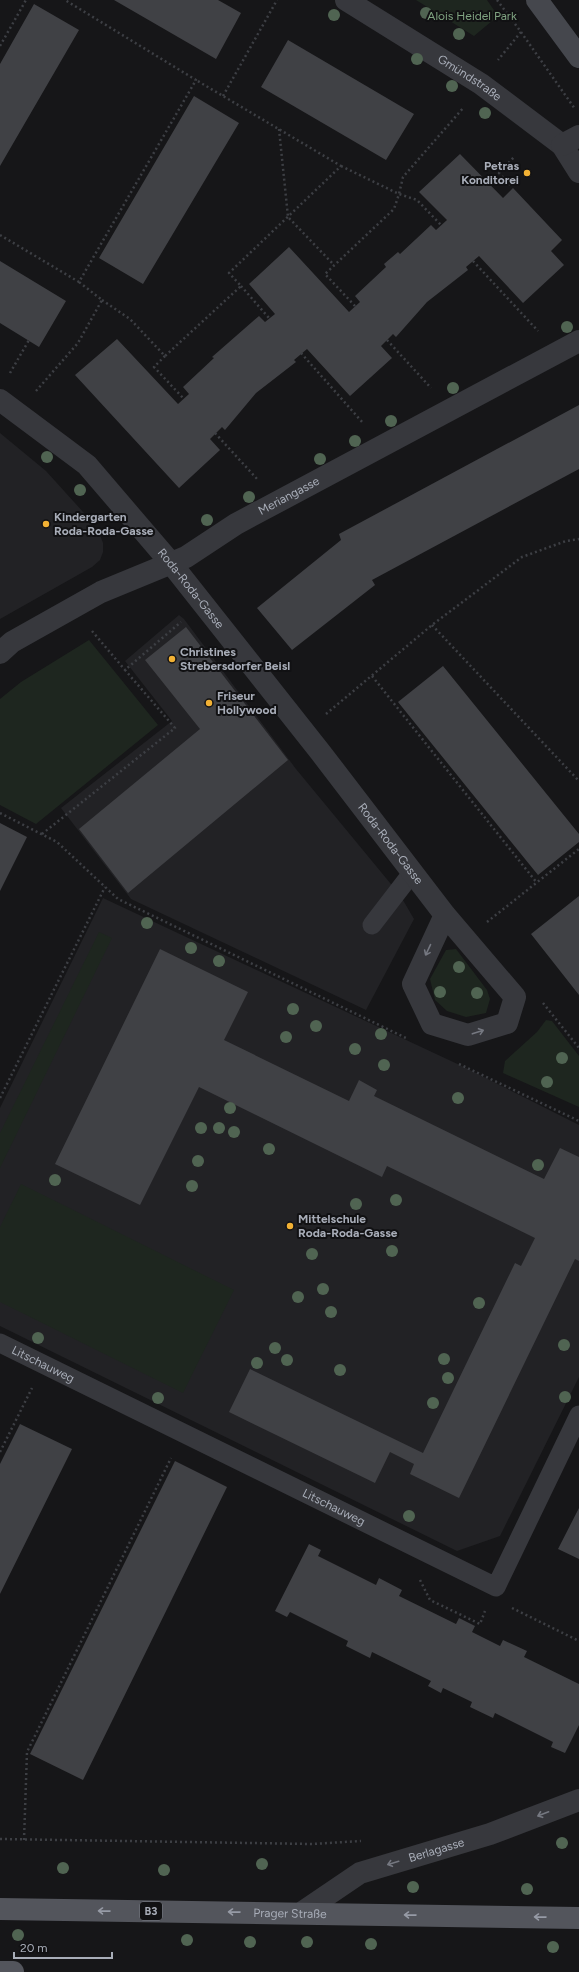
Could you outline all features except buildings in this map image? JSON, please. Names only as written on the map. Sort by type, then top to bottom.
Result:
[{"type":"main road","name":"Prager Straße","points":[[0,1909],[579,1918]]},
{"type":"main road","points":[[0,1972],[13,1972]]},
{"type":"street","name":"Gmündstraße","points":[[346,0],[570,141],[579,172]]},
{"type":"street","points":[[537,0],[579,57]]},
{"type":"street","name":"Meriangasse","points":[[0,653],[12,642],[101,592],[186,556],[236,524],[277,501],[579,341]]},
{"type":"street","name":"Roda-Roda-Gasse","points":[[8,406],[87,465],[170,562],[304,732],[444,915],[515,997]]},
{"type":"street","points":[[444,915],[412,984],[432,1024],[468,1035],[506,1023],[515,997]]},
{"type":"street","name":"Berlagasse","points":[[301,1913],[360,1873],[490,1834],[579,1800]]},
{"type":"lane","points":[[372,925],[412,873]]},
{"type":"lane","name":"Litschauweg","points":[[0,1343],[496,1587]]},
{"type":"lane","points":[[496,1587],[579,1415]]},
{"type":"path","points":[[0,46],[26,0]]},
{"type":"path","points":[[65,0],[341,166],[399,194],[417,200],[441,225]]},
{"type":"path","points":[[223,96],[277,0]]},
{"type":"path","points":[[497,0],[579,114]]},
{"type":"path","points":[[498,60],[521,32]]},
{"type":"path","points":[[79,282],[196,80]]},
{"type":"path","points":[[355,306],[325,274],[394,209],[403,177],[465,106]]},
{"type":"path","points":[[278,129],[288,217],[334,265]]},
{"type":"path","points":[[510,185],[499,173],[515,156]]},
{"type":"path","points":[[269,318],[230,273],[341,166]]},
{"type":"path","points":[[0,236],[79,282],[130,319],[165,356]]},
{"type":"path","points":[[473,261],[558,352]]},
{"type":"path","points":[[184,399],[154,367],[240,286]]},
{"type":"path","points":[[8,406],[78,343],[102,300]]},
{"type":"path","points":[[10,373],[29,340]]},
{"type":"path","points":[[387,340],[451,410]]},
{"type":"path","points":[[301,353],[383,446]]},
{"type":"path","points":[[215,433],[277,501]]},
{"type":"path","points":[[304,732],[432,626],[522,557],[566,541],[579,539]]},
{"type":"path","points":[[125,670],[184,619]]},
{"type":"path","points":[[432,626],[579,781]]},
{"type":"path","points":[[42,834],[175,728],[92,631]]},
{"type":"path","points":[[372,676],[536,883]]},
{"type":"path","points":[[0,813],[57,842],[118,899],[413,1042]]},
{"type":"path","points":[[466,940],[579,848]]},
{"type":"path","points":[[0,1098],[105,887]]},
{"type":"path","points":[[515,997],[541,1000],[579,1048]]},
{"type":"path","points":[[456,1062],[579,1121]]},
{"type":"path","points":[[0,1452],[44,1365]]},
{"type":"path","points":[[24,1840],[26,1752],[183,1434]]},
{"type":"path","points":[[496,1587],[503,1603],[579,1641]]},
{"type":"path","points":[[0,1839],[312,1844]]},
{"type":"shaded area","name":"Kindergarten Roda-Roda-Gasse","points":[[0,433],[46,471],[84,513],[100,535],[103,543],[103,552],[100,560],[92,567],[0,619]]},
{"type":"shaded area","points":[[179,615],[184,619],[296,769],[400,895],[414,919],[366,1010],[131,899],[61,808],[172,721],[125,661]]},
{"type":"shaded area","name":"Mittelschule Roda-Roda-Gasse","points":[[103,898],[466,1068],[579,1125],[579,1377],[500,1536],[457,1551],[0,1326],[0,1108]]},
{"type":"green space","name":"Alois Heidel Park","points":[[416,0],[487,0],[498,16],[474,36]]},
{"type":"green space","points":[[89,640],[158,725],[36,824],[0,805],[0,699],[21,682]]},
{"type":"green space","points":[[99,932],[112,938],[0,1168],[0,1133]]},
{"type":"green space","points":[[456,949],[487,990],[490,999],[486,1013],[466,1017],[447,1011],[435,1000],[430,979],[446,950]]},
{"type":"green space","points":[[546,1020],[552,1021],[579,1056],[579,1107],[503,1073],[505,1061],[537,1032]]},
{"type":"green space","points":[[21,1184],[234,1290],[183,1393],[0,1302],[0,1227]]},
{"type":"place","name":"Petras Konditorei","points":[[527,173]]},
{"type":"place","name":"Kindergarten Roda-Roda-Gasse","points":[[46,524]]},
{"type":"place","name":"Christines Strebersdorfer Beisl","points":[[172,659]]},
{"type":"place","name":"Friseur Hollywood","points":[[209,703]]},
{"type":"place","name":"Mittelschule Roda-Roda-Gasse","points":[[290,1226]]}]
